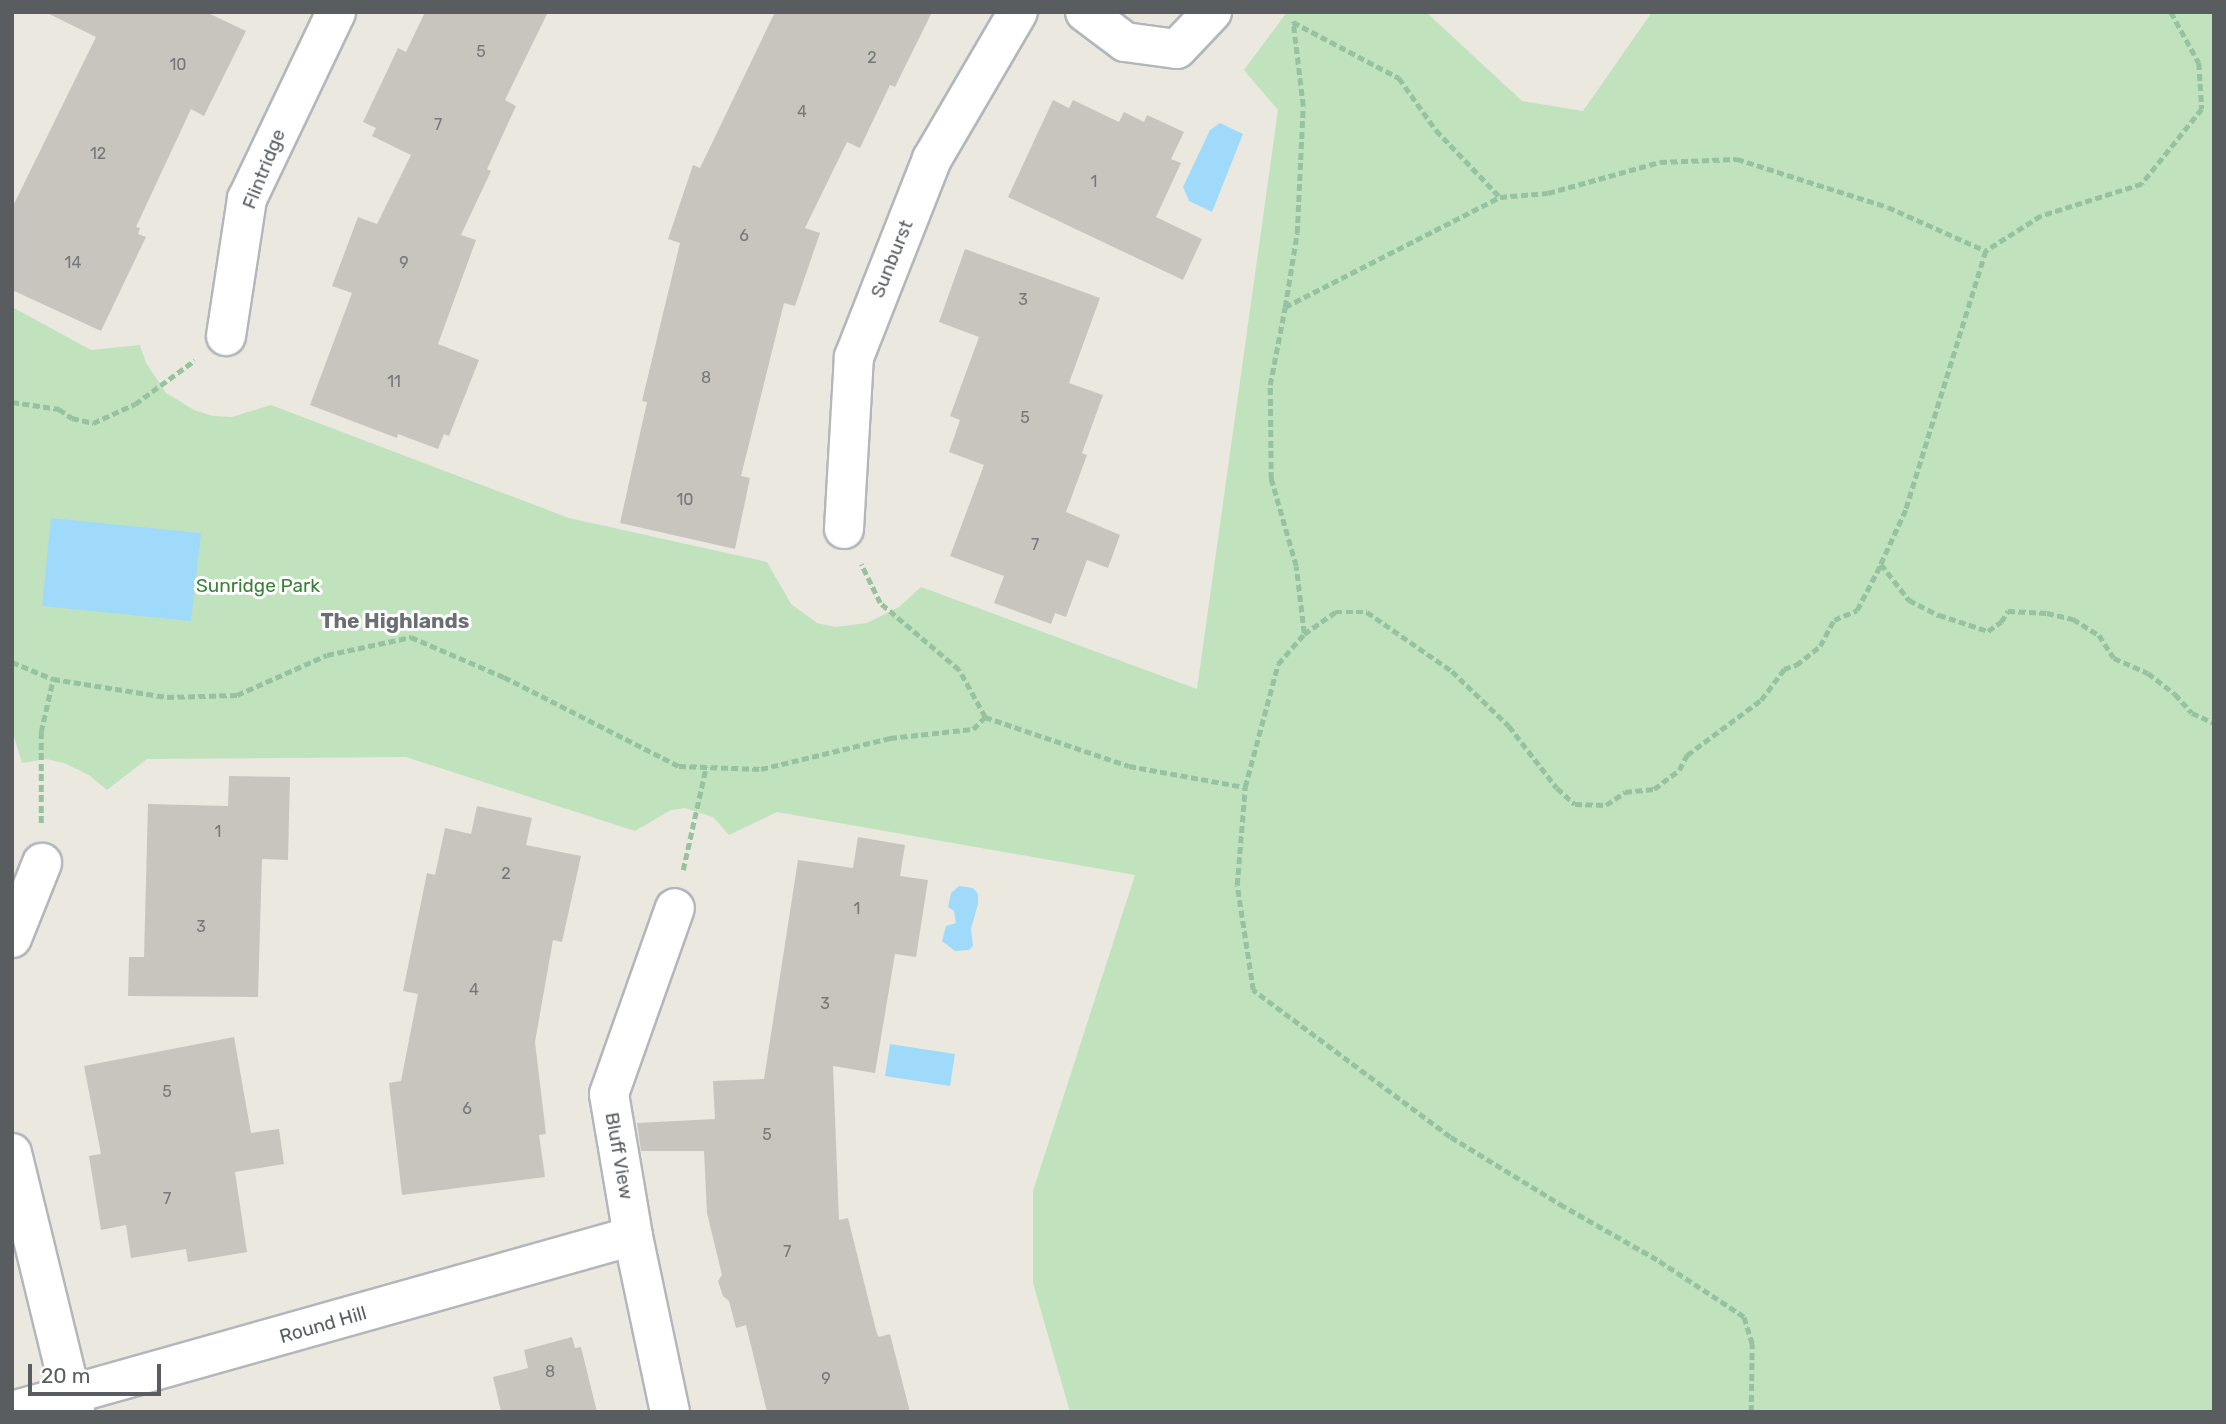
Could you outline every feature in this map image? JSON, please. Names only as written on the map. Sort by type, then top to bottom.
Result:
[{"type":"street","name":"Flintridge","points":[[226,336],[247,200],[335,12]]},
{"type":"street","name":"Sunburst","points":[[844,529],[853,357],[932,159],[1018,12]]},
{"type":"street","points":[[1085,12],[1125,42],[1177,49],[1212,12]]},
{"type":"street","points":[[12,938],[42,863]]},
{"type":"street","name":"Bluff View","points":[[670,1412],[633,1236],[609,1094],[674,908]]},
{"type":"street","points":[[12,1153],[73,1404]]},
{"type":"street","name":"Round Hill","points":[[12,1411],[73,1404],[633,1236]]},
{"type":"path","points":[[1751,1412],[1752,1344],[1744,1317],[1657,1260],[1450,1137],[1253,990],[1237,885],[1245,787],[1278,664],[1304,634],[1335,611],[1367,612],[1452,671],[1478,694],[1509,726],[1557,788],[1575,804],[1606,805],[1625,792],[1654,789],[1679,770],[1687,755],[1761,700],[1784,669],[1796,664],[1819,646],[1834,620],[1857,610],[1906,510],[1986,251],[2040,215],[2142,184],[2202,108],[2199,63],[2171,12]]},
{"type":"path","points":[[1304,634],[1296,566],[1271,479],[1270,385],[1297,233],[1303,106],[1293,22],[1399,78],[1436,130],[1500,197]]},
{"type":"path","points":[[1285,307],[1500,197],[1548,194],[1660,162],[1737,159],[1888,207],[1986,251]]},
{"type":"path","points":[[12,402],[59,409],[72,418],[93,423],[135,404],[226,336]]},
{"type":"path","points":[[844,529],[880,603],[959,670],[985,717],[1129,766],[1245,787]]},
{"type":"path","points":[[1881,564],[1909,600],[1939,615],[1988,631],[2001,622],[2008,611],[2047,613],[2073,619],[2099,635],[2114,658],[2148,673],[2175,694],[2192,713],[2214,723]]},
{"type":"path","points":[[12,662],[53,679],[167,697],[237,695],[327,654],[411,636],[504,677],[679,766],[761,769],[890,738],[972,729],[985,717]]},
{"type":"path","points":[[42,863],[41,732],[53,679]]},
{"type":"path","points":[[674,908],[706,767]]},
{"type":"green space","name":"Sunridge Park","points":[[1287,12],[1426,12],[1522,101],[1583,111],[1652,12],[2214,12],[2214,1412],[1070,1412],[1033,1283],[1033,1191],[1135,875],[777,812],[729,835],[713,817],[685,808],[671,810],[635,831],[406,757],[147,759],[107,790],[89,775],[64,763],[46,759],[22,763],[12,730],[12,307],[91,350],[140,345],[146,363],[166,393],[194,410],[213,416],[232,417],[271,405],[569,518],[767,562],[791,604],[817,623],[835,627],[867,623],[899,607],[921,587],[1197,689],[1278,110],[1244,70]]},
{"type":"water","points":[[1220,123],[1243,134],[1212,212],[1189,201],[1183,187],[1210,130]]},
{"type":"water","points":[[51,518],[201,533],[191,621],[42,606]]},
{"type":"water","points":[[959,886],[973,888],[978,894],[978,904],[971,929],[973,946],[969,950],[955,951],[942,941],[946,926],[956,923],[954,911],[948,907],[951,893]]},
{"type":"water","points":[[890,1044],[955,1054],[950,1086],[885,1076]]},
{"type":"building","points":[[45,12],[206,12],[246,31],[204,116],[191,109],[136,227],[140,228],[138,234],[146,237],[101,331],[12,290],[12,208],[96,37]]},
{"type":"building","points":[[425,12],[548,12],[505,100],[516,106],[487,169],[491,171],[461,235],[476,240],[438,344],[479,360],[449,436],[444,434],[438,449],[398,434],[397,438],[310,405],[352,293],[332,286],[358,217],[377,224],[411,155],[372,136],[376,128],[363,122],[398,48],[406,52]]},
{"type":"building","points":[[775,12],[932,12],[895,87],[890,85],[860,148],[847,142],[805,228],[820,233],[795,306],[784,303],[741,476],[750,478],[735,549],[620,523],[647,402],[642,401],[680,243],[668,239],[693,165],[700,168]]},
{"type":"building","points":[[1053,100],[1069,108],[1073,100],[1119,122],[1124,112],[1144,122],[1147,115],[1184,132],[1171,159],[1181,163],[1156,217],[1202,239],[1183,280],[1008,197]]},
{"type":"building","points":[[965,249],[1100,298],[1069,383],[1103,395],[1082,453],[1087,455],[1066,512],[1120,535],[1108,568],[1087,560],[1066,617],[1055,613],[1051,624],[994,603],[1004,576],[950,556],[984,465],[949,452],[960,420],[950,416],[979,337],[939,322]]},
{"type":"building","points":[[229,776],[290,777],[288,860],[262,859],[258,997],[128,996],[129,957],[144,957],[148,804],[228,806]]},
{"type":"building","points":[[477,806],[532,818],[526,845],[581,856],[562,942],[553,940],[535,1042],[546,1134],[539,1135],[545,1177],[402,1195],[389,1083],[401,1081],[418,994],[403,991],[427,873],[435,875],[445,828],[471,834]]},
{"type":"building","points":[[858,837],[905,845],[900,876],[928,880],[916,957],[895,954],[875,1073],[833,1066],[839,1220],[848,1218],[877,1334],[879,1337],[890,1334],[910,1412],[767,1412],[746,1325],[736,1328],[729,1301],[723,1296],[718,1281],[722,1275],[707,1213],[704,1151],[641,1151],[637,1123],[715,1119],[713,1081],[764,1079],[798,860],[853,868]]},
{"type":"building","points":[[234,1037],[251,1133],[279,1129],[284,1164],[235,1172],[247,1252],[188,1262],[186,1249],[131,1258],[126,1225],[101,1230],[89,1156],[101,1154],[84,1066]]},
{"type":"building","points":[[572,1337],[575,1348],[581,1347],[597,1412],[501,1412],[493,1377],[528,1368],[524,1350]]},
{"type":"district","name":"The Highlands","points":[[395,621]]}]
